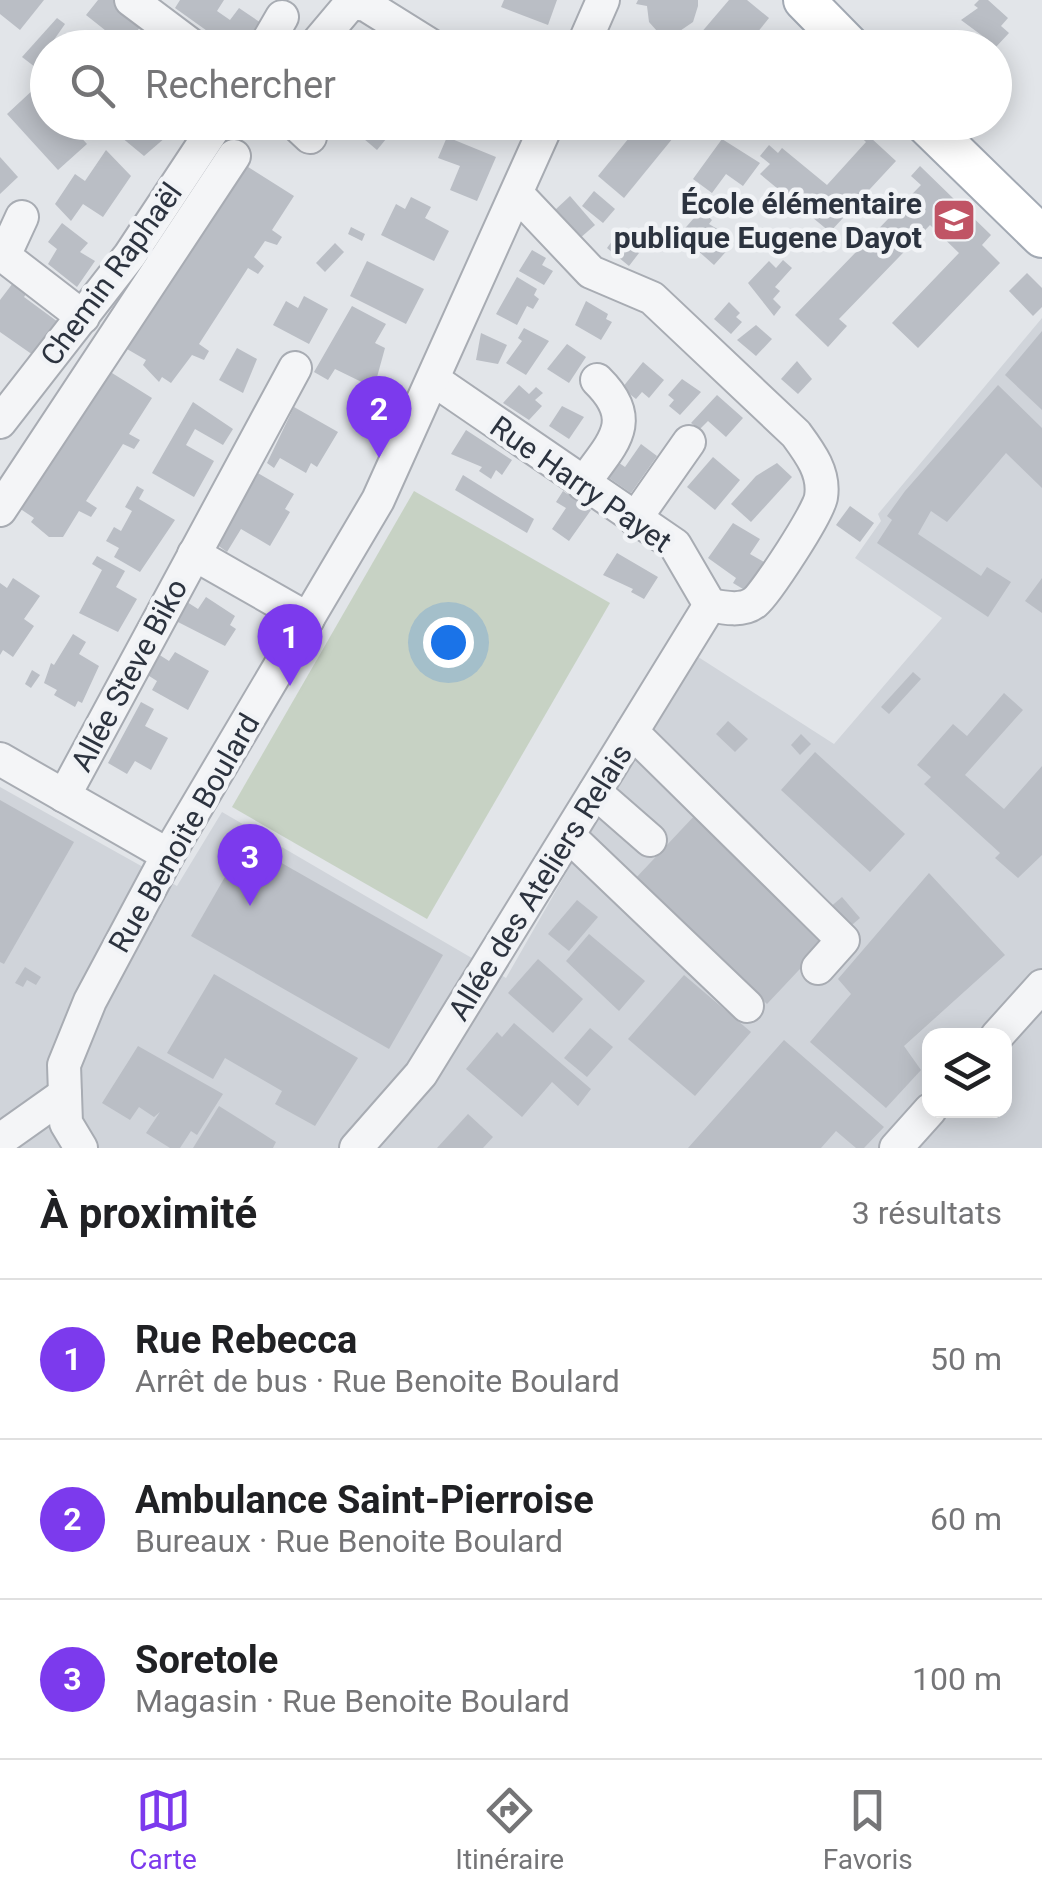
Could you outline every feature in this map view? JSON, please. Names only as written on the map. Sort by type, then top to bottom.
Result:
[{"type":"main road","points":[[804,0],[833,30]]},
{"type":"main road","points":[[942,140],[1042,238]]},
{"type":"street","points":[[132,0],[171,30]]},
{"type":"street","points":[[590,30],[603,0]]},
{"type":"street","points":[[328,30],[351,3],[366,5],[406,30]]},
{"type":"street","points":[[274,30],[282,17]]},
{"type":"street","name":"Chemin Raphaël","points":[[0,422],[130,255],[206,140]]},
{"type":"street","name":"Rue Benoite Boulard","points":[[70,1121],[64,1065],[90,1001],[168,855],[378,500],[540,140]]},
{"type":"street","points":[[0,510],[234,156]]},
{"type":"street","points":[[518,194],[591,272],[652,298],[796,434],[814,459],[822,500],[812,521],[754,603],[732,609],[710,605]]},
{"type":"street","points":[[22,217],[5,245],[4,256],[82,316]]},
{"type":"street","name":"Allée Steve Biko","points":[[64,796],[295,368]]},
{"type":"street","name":"Rue Harry Payet","points":[[434,380],[676,545],[710,605]]},
{"type":"street","points":[[583,484],[618,435],[620,420],[615,398],[597,380]]},
{"type":"street","points":[[635,519],[689,442]]},
{"type":"street","name":"Allée Steve Biko","points":[[194,554],[308,619]]},
{"type":"street","name":"Allée des Ateliers Relais","points":[[356,1148],[421,1074],[710,605]]},
{"type":"street","points":[[632,732],[843,940],[818,968]]},
{"type":"street","points":[[0,758],[168,855]]},
{"type":"street","points":[[595,792],[650,840]]},
{"type":"street","points":[[569,836],[747,1006]]},
{"type":"street","points":[[1005,1028],[1042,986]]},
{"type":"street","points":[[896,1148],[923,1118]]},
{"type":"street","points":[[0,1140],[70,1121]]},
{"type":"shaded area","points":[[1042,318],[1042,1148],[0,1148],[0,787],[177,886],[222,812],[506,978],[692,653],[834,744],[942,618],[855,558],[881,521],[878,514]]},
{"type":"green space","points":[[414,491],[610,603],[427,919],[232,807]]},
{"type":"building","points":[[0,0],[44,0],[20,30],[0,14]]},
{"type":"building","points":[[98,0],[114,0],[126,17],[131,11],[145,21],[138,30],[105,30],[86,15]]},
{"type":"building","points":[[180,0],[224,0],[217,11],[230,20],[239,8],[261,23],[256,30],[206,30],[175,8]]},
{"type":"building","points":[[504,0],[557,0],[548,25],[501,7]]},
{"type":"building","points":[[638,0],[698,0],[693,22],[681,30],[656,30],[649,22],[647,6],[636,4]]},
{"type":"building","points":[[729,0],[747,0],[769,18],[759,30],[703,30]]},
{"type":"building","points":[[979,0],[988,0],[1008,18],[1001,26],[1006,30],[974,30],[961,20],[978,8],[974,5]]},
{"type":"building","points":[[57,18],[65,24],[61,30],[46,30]]},
{"type":"building","points":[[30,93],[30,139],[7,114]]},
{"type":"building","points":[[31,140],[83,140],[87,144],[58,170]]},
{"type":"building","points":[[125,140],[163,140],[144,156]]},
{"type":"building","points":[[365,140],[385,140],[377,150]]},
{"type":"building","points":[[446,140],[496,157],[477,201],[450,190],[460,166],[438,158]]},
{"type":"building","points":[[627,140],[671,140],[624,198],[598,176]]},
{"type":"building","points":[[721,140],[760,163],[743,186],[726,174],[712,193],[693,179]]},
{"type":"building","points":[[873,140],[896,161],[830,232],[760,174],[770,164],[760,156],[769,145],[778,153],[782,148],[827,185],[866,142]]},
{"type":"building","points":[[106,150],[131,176],[103,217],[83,204],[71,221],[55,204],[75,174],[85,181]]},
{"type":"building","points":[[0,157],[18,177],[0,194]]},
{"type":"building","points":[[245,165],[294,196],[272,230],[282,237],[277,245],[265,241],[254,257],[264,266],[258,274],[248,268],[199,344],[209,351],[204,360],[192,355],[171,383],[162,377],[159,382],[143,365],[146,360],[127,349]]},
{"type":"building","points":[[920,166],[991,235],[982,245],[1000,263],[918,348],[892,323],[959,253],[930,225],[839,319],[847,326],[828,347],[795,315],[921,185],[911,176]]},
{"type":"building","points":[[594,191],[615,209],[603,223],[582,206]]},
{"type":"building","points":[[570,196],[595,225],[579,239],[554,211]]},
{"type":"building","points":[[411,197],[431,207],[425,218],[449,231],[434,261],[381,235],[396,204],[405,209]]},
{"type":"building","points":[[701,210],[712,220],[709,224],[729,236],[725,241],[731,246],[714,265],[696,249],[701,243],[695,238],[690,244],[680,234]]},
{"type":"building","points":[[62,223],[88,243],[80,252],[95,261],[77,287],[48,264],[57,249],[48,242]]},
{"type":"building","points":[[351,227],[365,234],[362,241],[348,234]]},
{"type":"building","points":[[618,233],[638,244],[634,249],[639,253],[629,266],[607,248]]},
{"type":"building","points":[[335,243],[344,252],[325,272],[316,263]]},
{"type":"building","points":[[532,250],[546,258],[542,265],[553,271],[544,285],[519,271]]},
{"type":"building","points":[[783,260],[792,268],[775,287],[780,291],[773,299],[781,307],[774,316],[748,283],[769,261],[776,268]]},
{"type":"building","points":[[367,261],[424,289],[406,324],[350,296]]},
{"type":"building","points":[[1027,273],[1042,288],[1042,307],[1033,316],[1009,291]]},
{"type":"building","points":[[517,277],[537,289],[534,295],[539,299],[533,309],[527,306],[517,325],[496,314]]},
{"type":"building","points":[[16,279],[30,288],[24,297],[58,322],[33,355],[0,332],[0,300]]},
{"type":"building","points":[[304,296],[328,309],[309,344],[273,325],[286,301],[298,308]]},
{"type":"building","points":[[586,301],[608,314],[606,319],[612,322],[601,340],[575,325]]},
{"type":"building","points":[[729,302],[740,313],[736,317],[742,322],[731,334],[714,319]]},
{"type":"building","points":[[352,306],[386,324],[375,343],[385,348],[374,388],[335,369],[328,380],[314,372]]},
{"type":"building","points":[[756,325],[772,339],[756,356],[737,340]]},
{"type":"building","points":[[524,328],[549,341],[526,375],[506,363],[522,341],[518,338]]},
{"type":"building","points":[[1042,331],[1042,410],[1005,375]]},
{"type":"building","points":[[481,333],[507,345],[498,364],[476,360]]},
{"type":"building","points":[[567,344],[586,357],[569,383],[547,369]]},
{"type":"building","points":[[237,348],[257,359],[243,393],[219,380]]},
{"type":"building","points":[[797,361],[812,379],[798,394],[781,379]]},
{"type":"building","points":[[643,362],[664,380],[649,398],[642,392],[636,399],[622,388]]},
{"type":"building","points":[[104,368],[152,398],[129,434],[140,440],[134,449],[123,444],[86,501],[97,508],[91,517],[79,511],[63,537],[49,537],[31,522],[34,518],[16,506]]},
{"type":"building","points":[[682,379],[701,392],[680,415],[669,406],[674,400],[668,395]]},
{"type":"building","points":[[519,385],[529,394],[536,387],[543,393],[535,400],[542,406],[529,420],[503,403]]},
{"type":"building","points":[[998,385],[1042,428],[1042,488],[1006,453],[947,522],[931,511],[918,534],[981,576],[987,567],[1011,582],[988,617],[877,543],[892,520],[887,516],[905,491]]},
{"type":"building","points":[[717,395],[743,418],[726,437],[708,421],[700,429],[691,423]]},
{"type":"building","points":[[193,402],[233,429],[223,445],[195,429],[186,445],[214,461],[194,497],[152,473]]},
{"type":"building","points":[[562,406],[584,417],[569,439],[549,426]]},
{"type":"building","points":[[294,407],[338,432],[317,467],[311,463],[306,473],[280,458],[274,468],[267,463]]},
{"type":"building","points":[[466,430],[512,460],[502,475],[496,470],[491,479],[479,471],[482,467],[451,454]]},
{"type":"building","points":[[641,444],[657,456],[631,493],[599,471],[609,456],[625,467]]},
{"type":"building","points":[[713,457],[740,480],[715,510],[687,487]]},
{"type":"building","points":[[777,463],[792,477],[751,522],[731,504],[756,476]]},
{"type":"building","points":[[256,472],[294,494],[285,509],[290,512],[270,546],[241,529],[227,552],[216,544]]},
{"type":"building","points":[[463,475],[534,519],[527,533],[455,490]]},
{"type":"building","points":[[137,486],[144,490],[139,499],[175,520],[140,572],[114,557],[119,548],[106,541],[114,527],[121,531],[132,511],[125,507]]},
{"type":"building","points":[[563,491],[591,510],[569,541],[552,529],[566,508],[556,502]]},
{"type":"building","points":[[850,506],[874,523],[860,542],[836,525]]},
{"type":"building","points":[[733,523],[760,539],[750,554],[773,567],[753,595],[733,583],[736,578],[708,558]]},
{"type":"building","points":[[617,553],[658,577],[644,599],[631,592],[633,589],[603,575]]},
{"type":"building","points":[[97,556],[125,571],[116,587],[137,599],[118,632],[79,613],[102,570],[92,564]]},
{"type":"building","points":[[13,578],[40,596],[24,619],[34,626],[13,657],[3,650],[0,655],[0,583],[7,588]]},
{"type":"building","points":[[1042,578],[1042,613],[1025,601]]},
{"type":"building","points":[[206,597],[235,616],[230,625],[236,629],[225,646],[176,621],[187,602],[198,609]]},
{"type":"building","points":[[73,634],[86,642],[79,654],[99,666],[82,703],[78,701],[75,707],[54,695],[57,690],[44,683],[51,663],[54,665]]},
{"type":"building","points":[[175,652],[209,671],[188,710],[152,690],[157,681],[146,674],[158,654],[169,661]]},
{"type":"building","points":[[32,670],[40,675],[31,688],[25,684]]},
{"type":"building","points":[[913,672],[921,679],[889,714],[881,707]]},
{"type":"building","points":[[1004,693],[1023,710],[965,775],[1004,809],[1042,766],[1042,855],[1018,878],[995,858],[1000,853],[924,784],[931,777],[917,765],[953,724],[967,736]]},
{"type":"building","points":[[141,702],[154,709],[145,726],[168,738],[151,770],[135,761],[127,774],[108,763]]},
{"type":"building","points":[[728,721],[748,739],[735,752],[716,734]]},
{"type":"building","points":[[801,734],[811,744],[800,755],[791,745]]},
{"type":"building","points":[[815,752],[905,834],[870,872],[781,790]]},
{"type":"building","points":[[0,800],[74,842],[4,964],[0,962]]},
{"type":"building","points":[[697,813],[830,937],[767,1004],[634,880]]},
{"type":"building","points":[[245,842],[443,955],[389,1049],[191,936]]},
{"type":"building","points":[[929,873],[1005,955],[904,1046],[921,1070],[886,1108],[810,1042],[851,994],[838,979]]},
{"type":"building","points":[[842,897],[860,918],[846,930],[828,909]]},
{"type":"building","points":[[577,900],[598,917],[569,951],[548,934]]},
{"type":"building","points":[[589,934],[645,981],[619,1011],[566,961]]},
{"type":"building","points":[[538,959],[583,999],[553,1033],[508,993]]},
{"type":"building","points":[[25,967],[41,977],[36,985],[27,980],[23,987],[15,983]]},
{"type":"building","points":[[214,974],[358,1058],[315,1126],[275,1104],[282,1091],[225,1058],[213,1079],[167,1053]]},
{"type":"building","points":[[684,975],[751,1032],[695,1096],[628,1039]]},
{"type":"building","points":[[514,1023],[591,1089],[578,1106],[552,1082],[522,1117],[466,1069],[497,1032],[502,1037]]},
{"type":"building","points":[[590,1028],[613,1047],[587,1077],[564,1058]]},
{"type":"building","points":[[784,1040],[884,1127],[864,1148],[856,1148],[836,1131],[821,1148],[688,1148]]},
{"type":"building","points":[[138,1046],[223,1094],[197,1135],[191,1131],[180,1148],[170,1148],[146,1133],[160,1112],[154,1117],[139,1107],[130,1120],[102,1103]]},
{"type":"building","points":[[219,1106],[276,1142],[273,1148],[193,1148]]},
{"type":"building","points":[[468,1114],[493,1137],[483,1148],[437,1148]]},
{"type":"place","name":"École élémentaire publique Eugene Dayot","points":[[954,220]]},
{"type":"place","name":"Ambulance Saint-Pierroise","points":[[379,458]]},
{"type":"place","name":"Rue Rebecca","points":[[290,686]]},
{"type":"place","name":"Soretole","points":[[250,906]]}]
